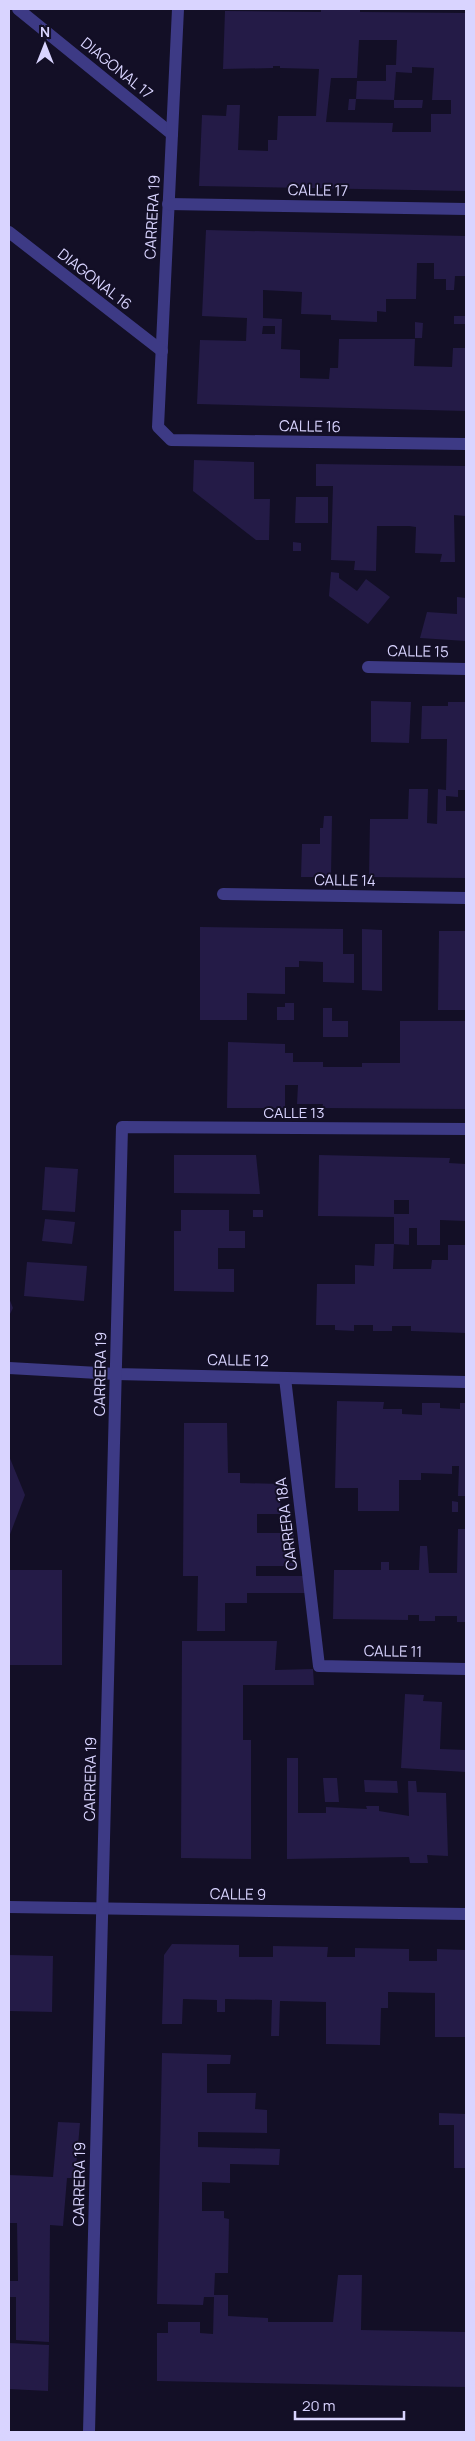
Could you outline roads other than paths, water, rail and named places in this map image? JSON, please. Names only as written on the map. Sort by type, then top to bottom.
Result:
[{"type":"street","name":"DIAGONAL 17","points":[[18,9],[172,134]]},
{"type":"street","name":"CARRERA 19","points":[[158,427],[178,9]]},
{"type":"street","name":"CALLE 17","points":[[168,204],[466,209]]},
{"type":"street","name":"DIAGONAL 16","points":[[9,232],[162,351]]},
{"type":"street","name":"CALLE 16","points":[[158,427],[171,440],[466,444]]},
{"type":"street","name":"CALLE 15","points":[[368,667],[466,668]]},
{"type":"street","name":"CALLE 14","points":[[223,894],[466,898]]},
{"type":"street","name":"CARRERA 19","points":[[89,2432],[122,1127]]},
{"type":"street","name":"CALLE 13","points":[[122,1127],[466,1129]]},
{"type":"street","name":"CALLE 12","points":[[9,1368],[116,1374],[466,1382]]},
{"type":"street","name":"CARRERA 18A","points":[[285,1378],[319,1666]]},
{"type":"street","name":"CALLE 11","points":[[319,1666],[466,1669]]},
{"type":"street","name":"CALLE 9","points":[[9,1907],[466,1914]]}]
